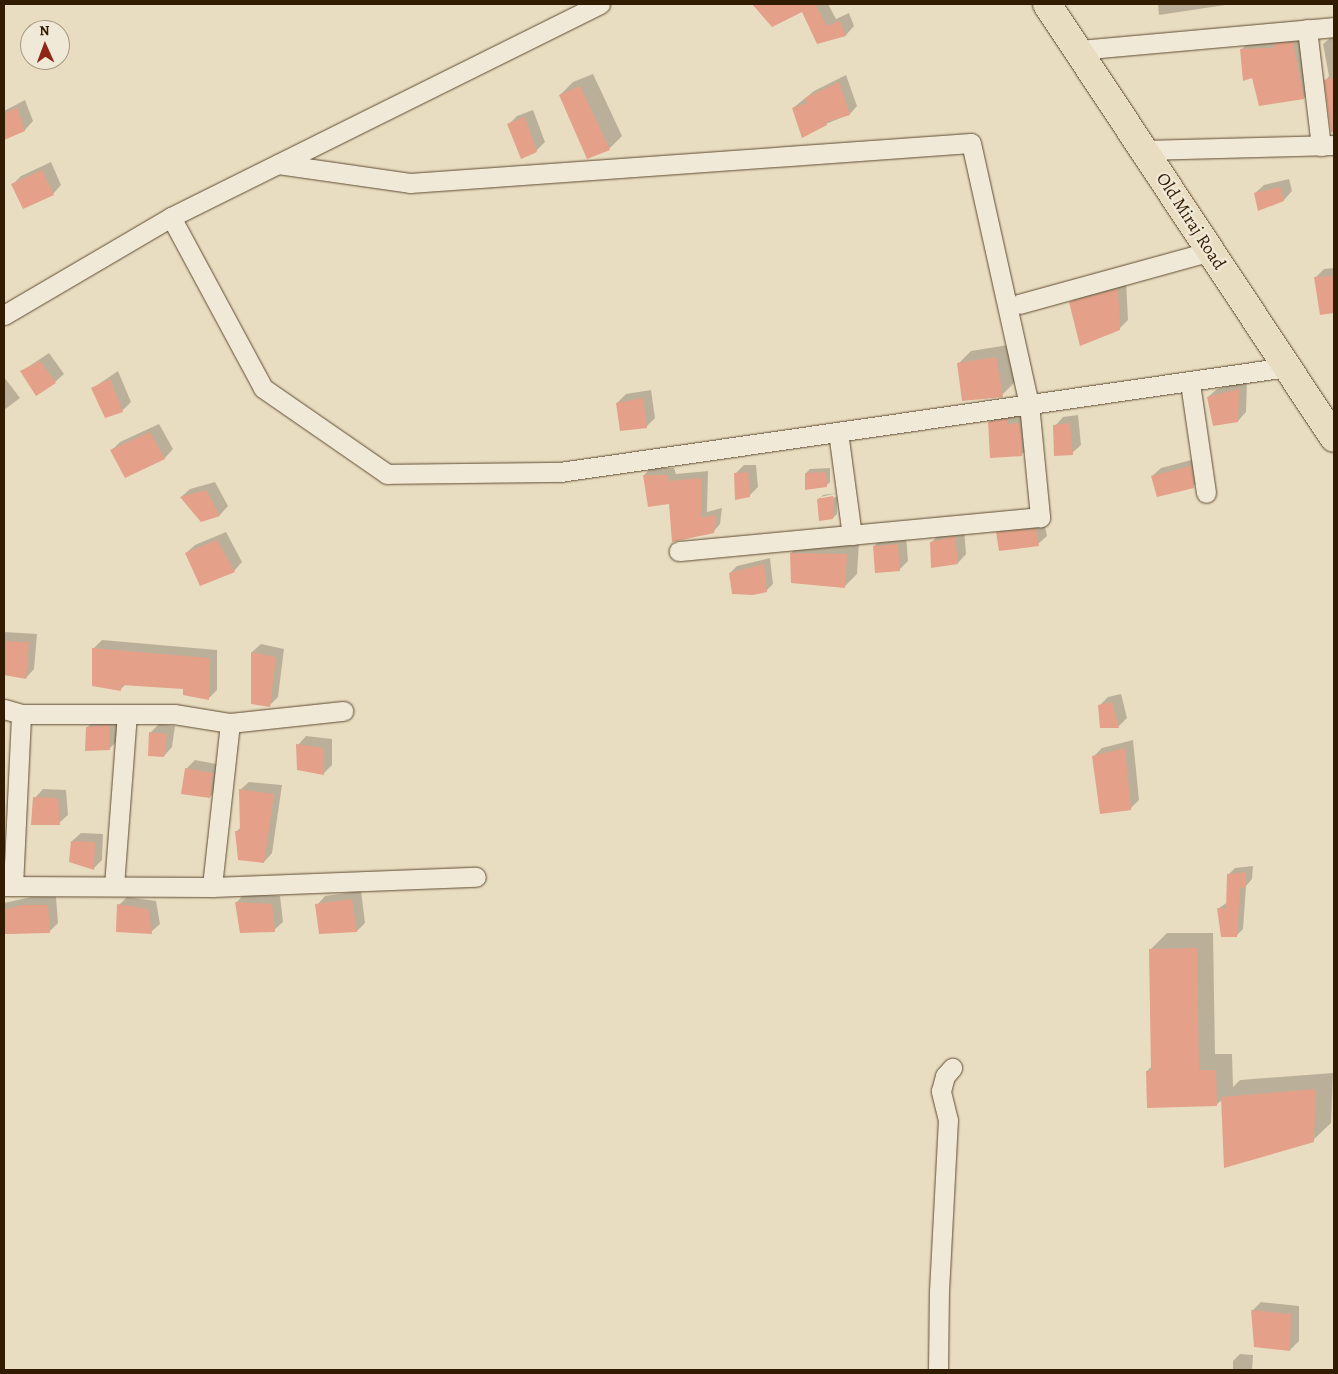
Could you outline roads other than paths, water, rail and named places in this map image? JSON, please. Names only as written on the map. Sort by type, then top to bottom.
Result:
[{"type":"main road","name":"Old Miraj Road","points":[[1047,4],[1334,438]]},
{"type":"street","points":[[4,314],[171,217],[600,4]]},
{"type":"street","points":[[1078,50],[1334,27]]},
{"type":"street","points":[[1144,150],[1328,145],[1307,29]]},
{"type":"street","points":[[278,164],[410,183],[971,143],[1029,404],[1040,517],[679,551]]},
{"type":"street","points":[[171,217],[263,388],[387,474],[560,472],[1029,404],[1190,383],[1287,367]]},
{"type":"street","points":[[1019,304],[1211,251]]},
{"type":"street","points":[[1190,383],[1206,493]]},
{"type":"street","points":[[838,432],[852,534]]},
{"type":"street","points":[[344,711],[230,723],[174,714],[12,712],[8,886],[212,887],[476,877]]},
{"type":"street","points":[[114,886],[127,714]]},
{"type":"street","points":[[212,887],[230,723]]},
{"type":"street","points":[[938,1370],[939,1291],[948,1120],[941,1091],[945,1076],[952,1068]]}]
